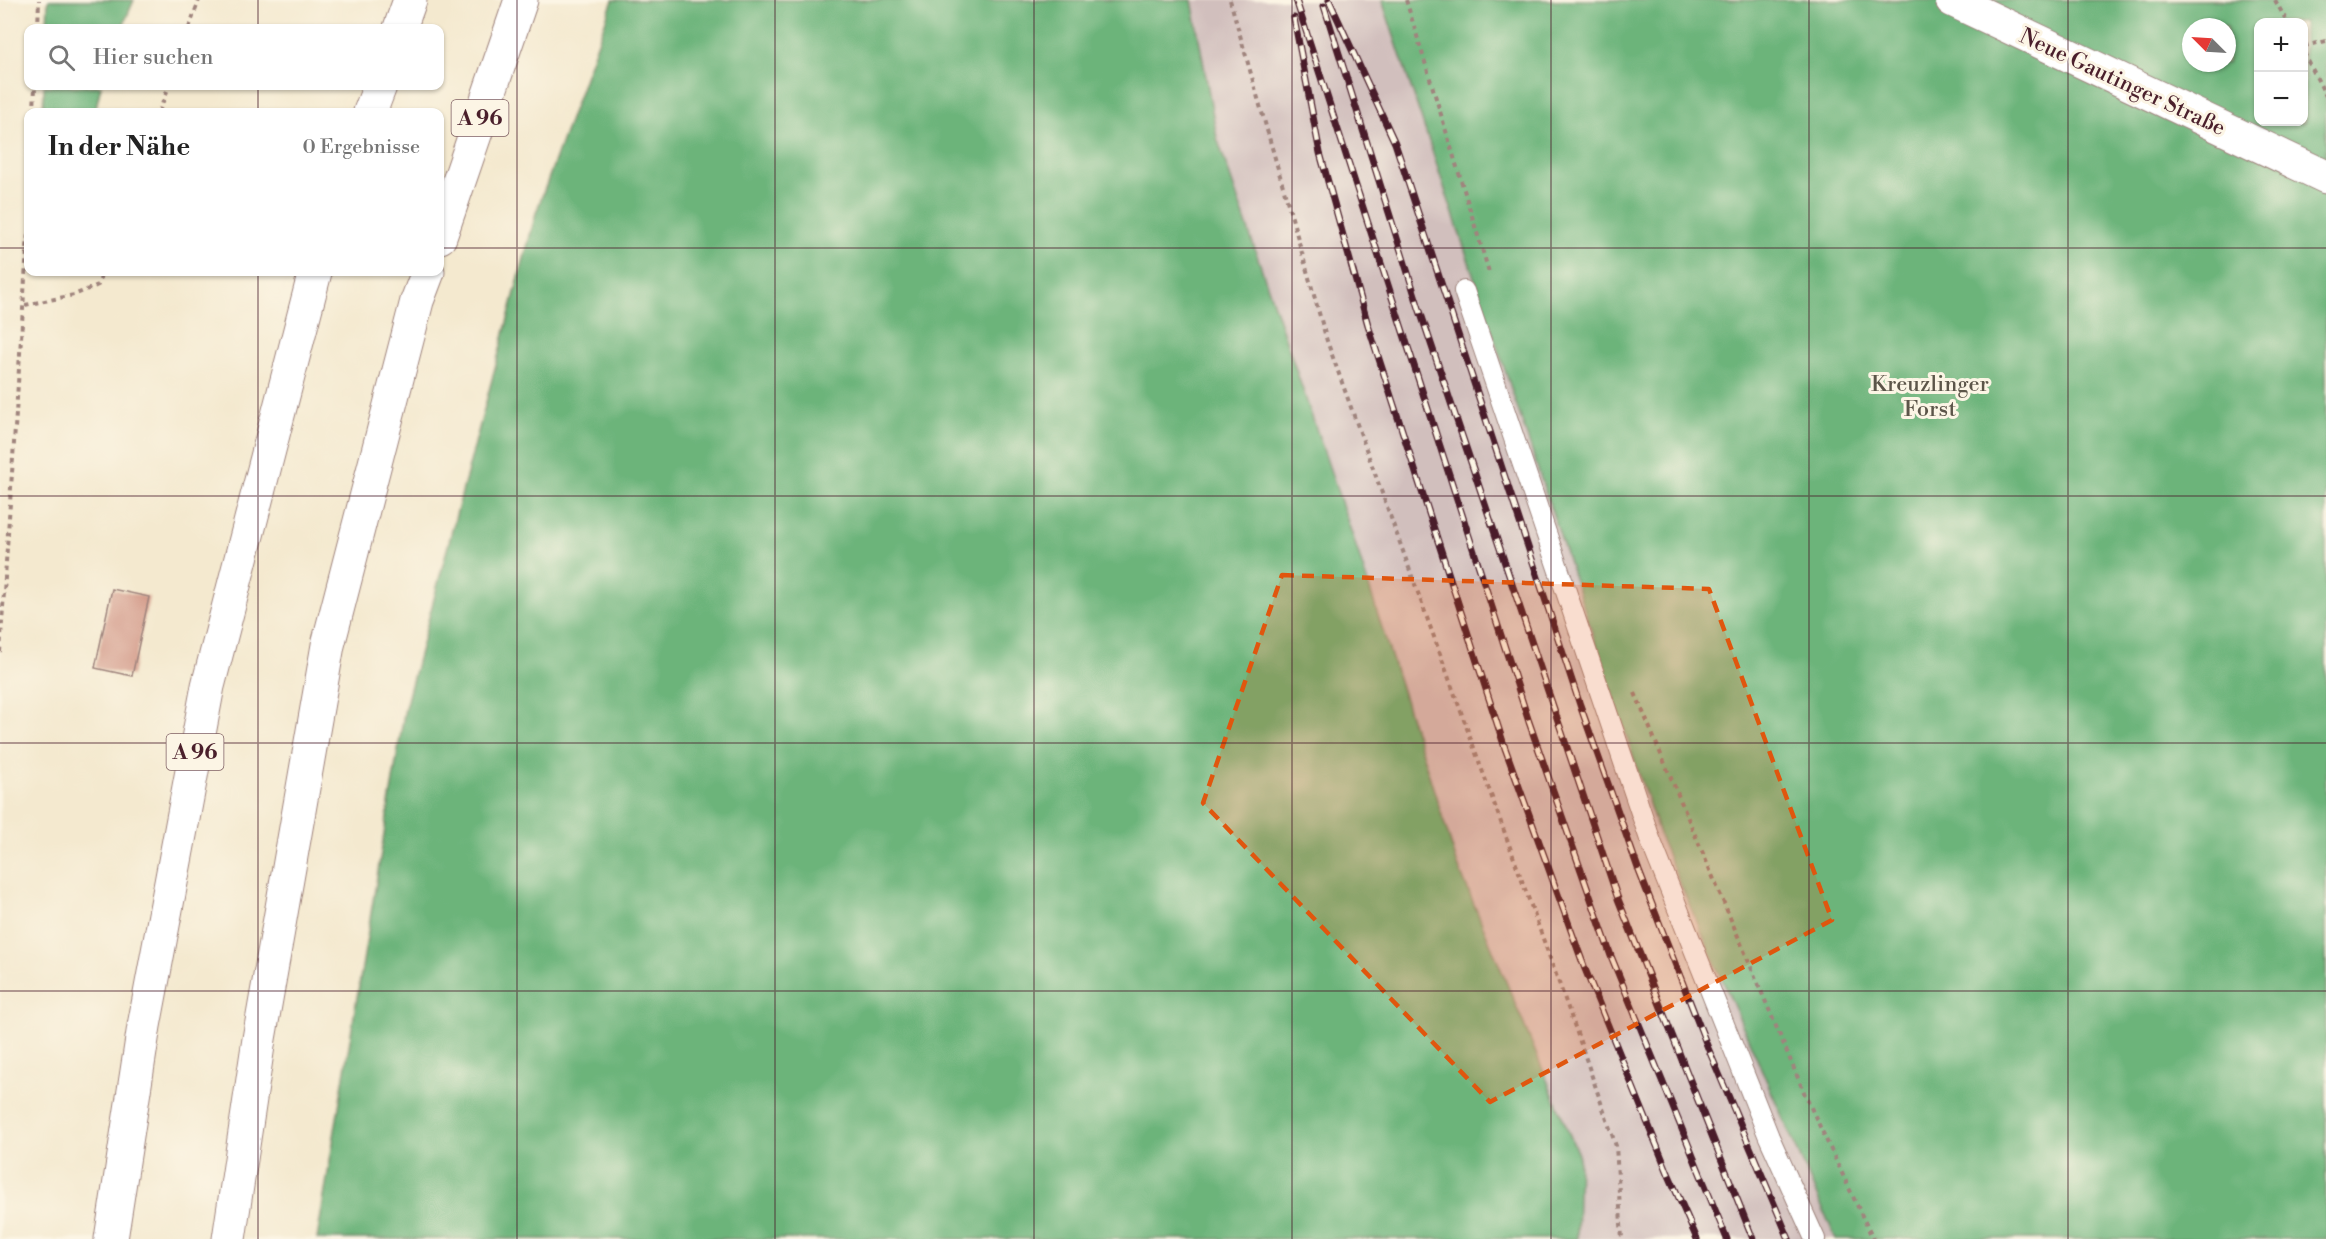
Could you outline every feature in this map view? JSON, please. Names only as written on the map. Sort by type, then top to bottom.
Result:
[{"type":"main road","points":[[401,24],[410,0]]},
{"type":"main road","name":"A 96","points":[[444,225],[521,0]]},
{"type":"main road","name":"Neue Gautinger Straße","points":[[1952,0],[2326,177]]},
{"type":"main road","points":[[372,108],[378,90]]},
{"type":"main road","name":"A 96","points":[[111,1239],[144,1026],[208,686],[314,276]]},
{"type":"main road","points":[[229,1239],[259,1040],[328,645],[417,302],[427,276]]},
{"type":"lane","points":[[1464,291],[1650,838],[1769,1137],[1815,1239]]},
{"type":"path","points":[[38,24],[39,0]]},
{"type":"path","points":[[190,24],[199,0]]},
{"type":"path","points":[[1230,0],[1327,341],[1616,1146],[1622,1239]]},
{"type":"path","points":[[1406,0],[1492,283]]},
{"type":"path","points":[[2275,0],[2285,18]]},
{"type":"path","points":[[2308,45],[2326,41]]},
{"type":"path","points":[[2308,61],[2326,96]]},
{"type":"path","points":[[34,108],[35,90]]},
{"type":"path","points":[[161,108],[167,90]]},
{"type":"path","points":[[0,652],[26,276]]},
{"type":"path","points":[[25,305],[74,295],[98,285],[101,276]]},
{"type":"path","points":[[1631,684],[1806,1097],[1873,1239]]},
{"type":"highlighted area","points":[[1282,575],[1709,589],[1832,920],[1490,1102],[1203,803]]},
{"type":"shaded area","points":[[800,0],[1382,0],[1661,840],[1836,1239],[433,1239]]},
{"type":"green space","points":[[48,0],[134,0],[124,24],[47,24]]},
{"type":"green space","points":[[613,0],[1192,0],[1217,138],[1353,537],[1458,866],[1579,1157],[1577,1239],[317,1239],[405,708],[536,213]]},
{"type":"green space","name":"Kreuzlinger Forst","points":[[1382,0],[2326,0],[2326,1239],[1836,1239],[1661,840]]},
{"type":"green space","points":[[44,90],[100,90],[96,108],[43,108]]},
{"type":"building","points":[[112,589],[149,597],[132,676],[95,668]]},
{"type":"railway","points":[[1296,0],[1529,722],[1611,956],[1727,1239]]},
{"type":"railway","points":[[1329,0],[1395,143],[1580,705],[1639,871],[1708,1048],[1789,1239]]},
{"type":"railway","points":[[1324,6],[1419,308],[1618,899],[1753,1239]]},
{"type":"railway","points":[[1294,18],[1320,153],[1368,325],[1505,748],[1585,969],[1697,1239]]}]
